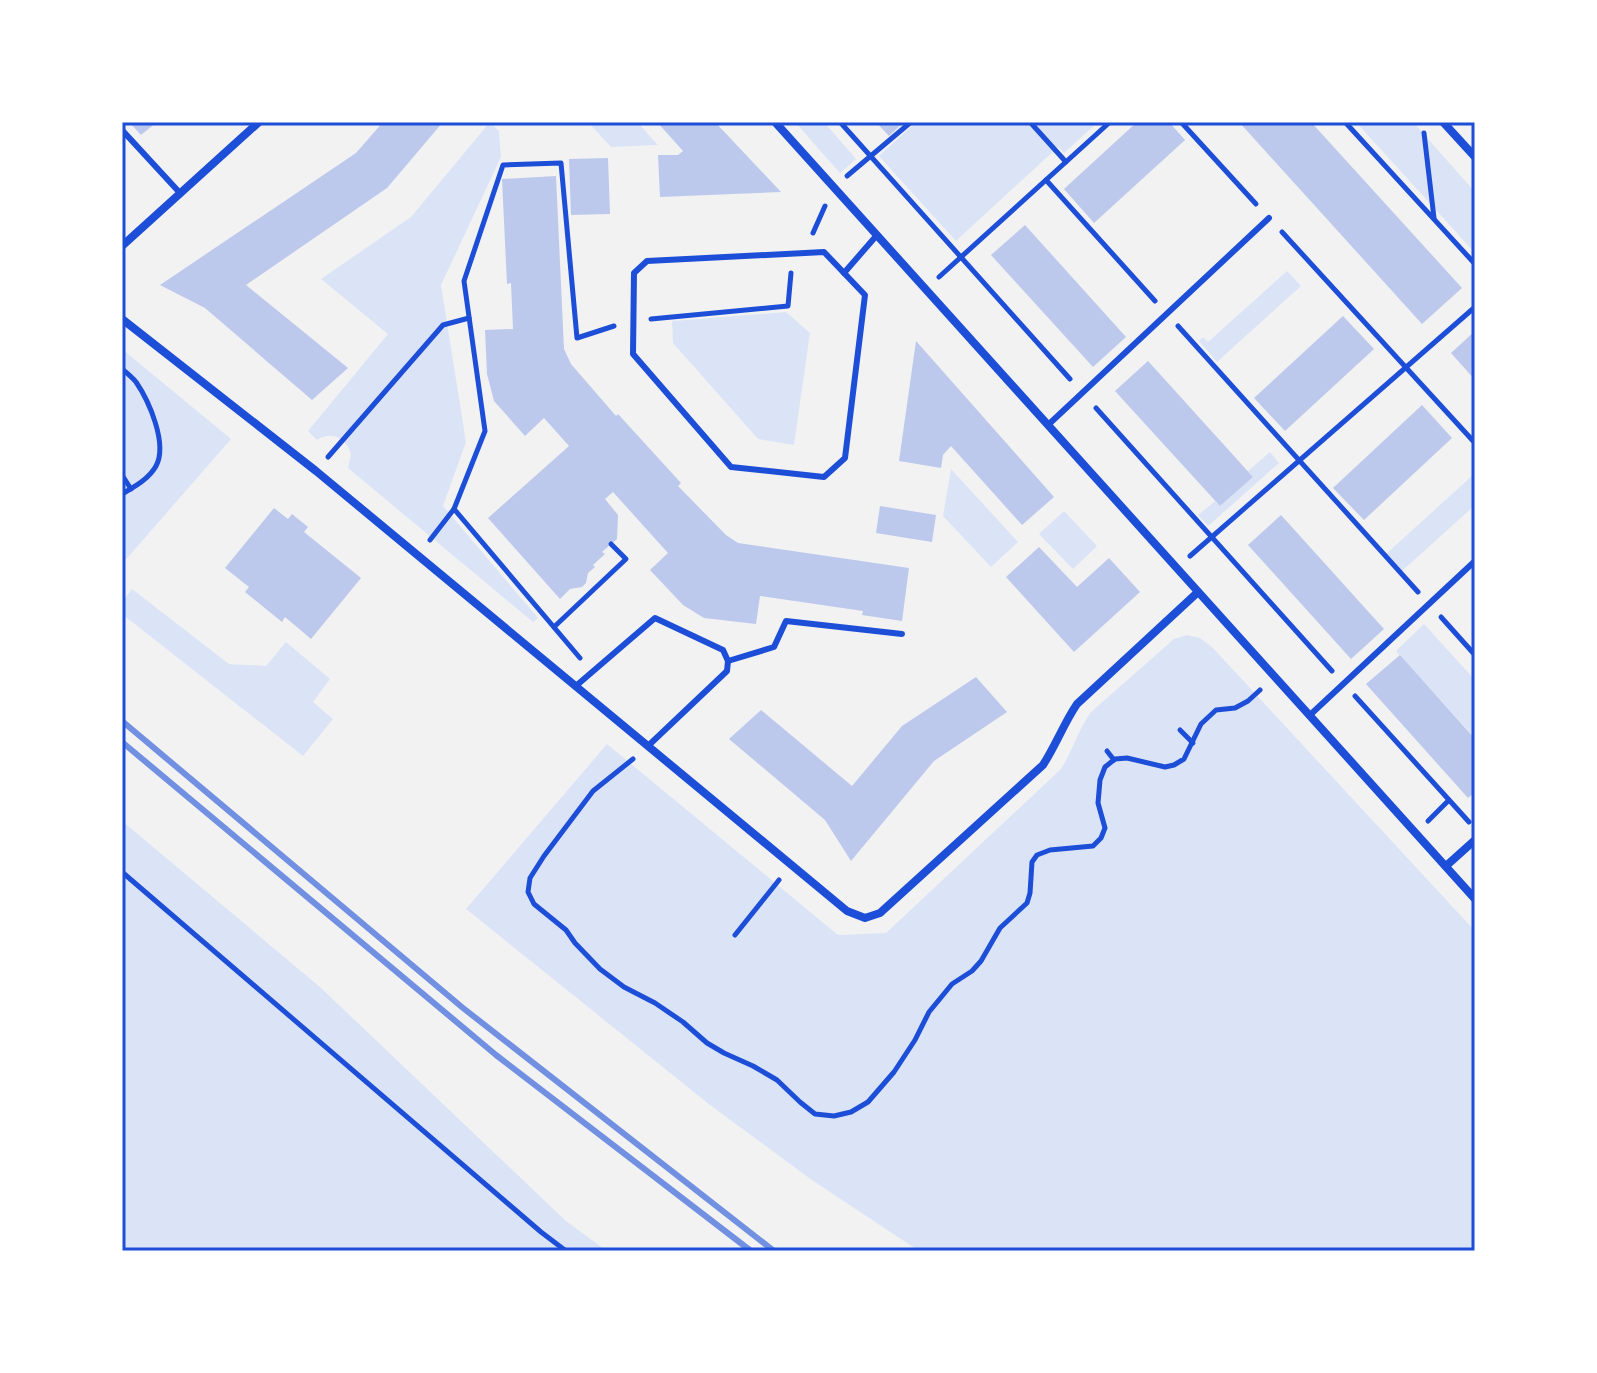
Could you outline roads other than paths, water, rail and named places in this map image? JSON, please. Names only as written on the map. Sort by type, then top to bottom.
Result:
[{"type":"street","points":[[122,246],[259,122]]},
{"type":"street","points":[[775,122],[1475,899]]},
{"type":"street","points":[[1443,122],[1475,157]]},
{"type":"street","points":[[122,319],[419,555],[847,911],[865,918],[880,913],[1043,765],[1077,704],[1198,592]]},
{"type":"street","points":[[1446,866],[1475,840]]},
{"type":"lane","points":[[122,130],[180,193]]},
{"type":"lane","points":[[1048,425],[1269,218]]},
{"type":"lane","points":[[844,273],[877,235]]},
{"type":"lane","points":[[824,252],[844,273],[865,295],[845,458],[824,477],[731,467],[633,354],[634,273],[647,261],[824,252]]},
{"type":"lane","points":[[1310,715],[1475,561]]},
{"type":"lane","points":[[577,685],[655,618],[723,650],[728,661],[727,671],[649,745]]},
{"type":"lane","points":[[728,661],[774,647],[786,621],[902,634]]},
{"type":"railway","points":[[122,721],[463,1008],[774,1251]]},
{"type":"railway","points":[[122,742],[496,1055],[751,1251]]}]
